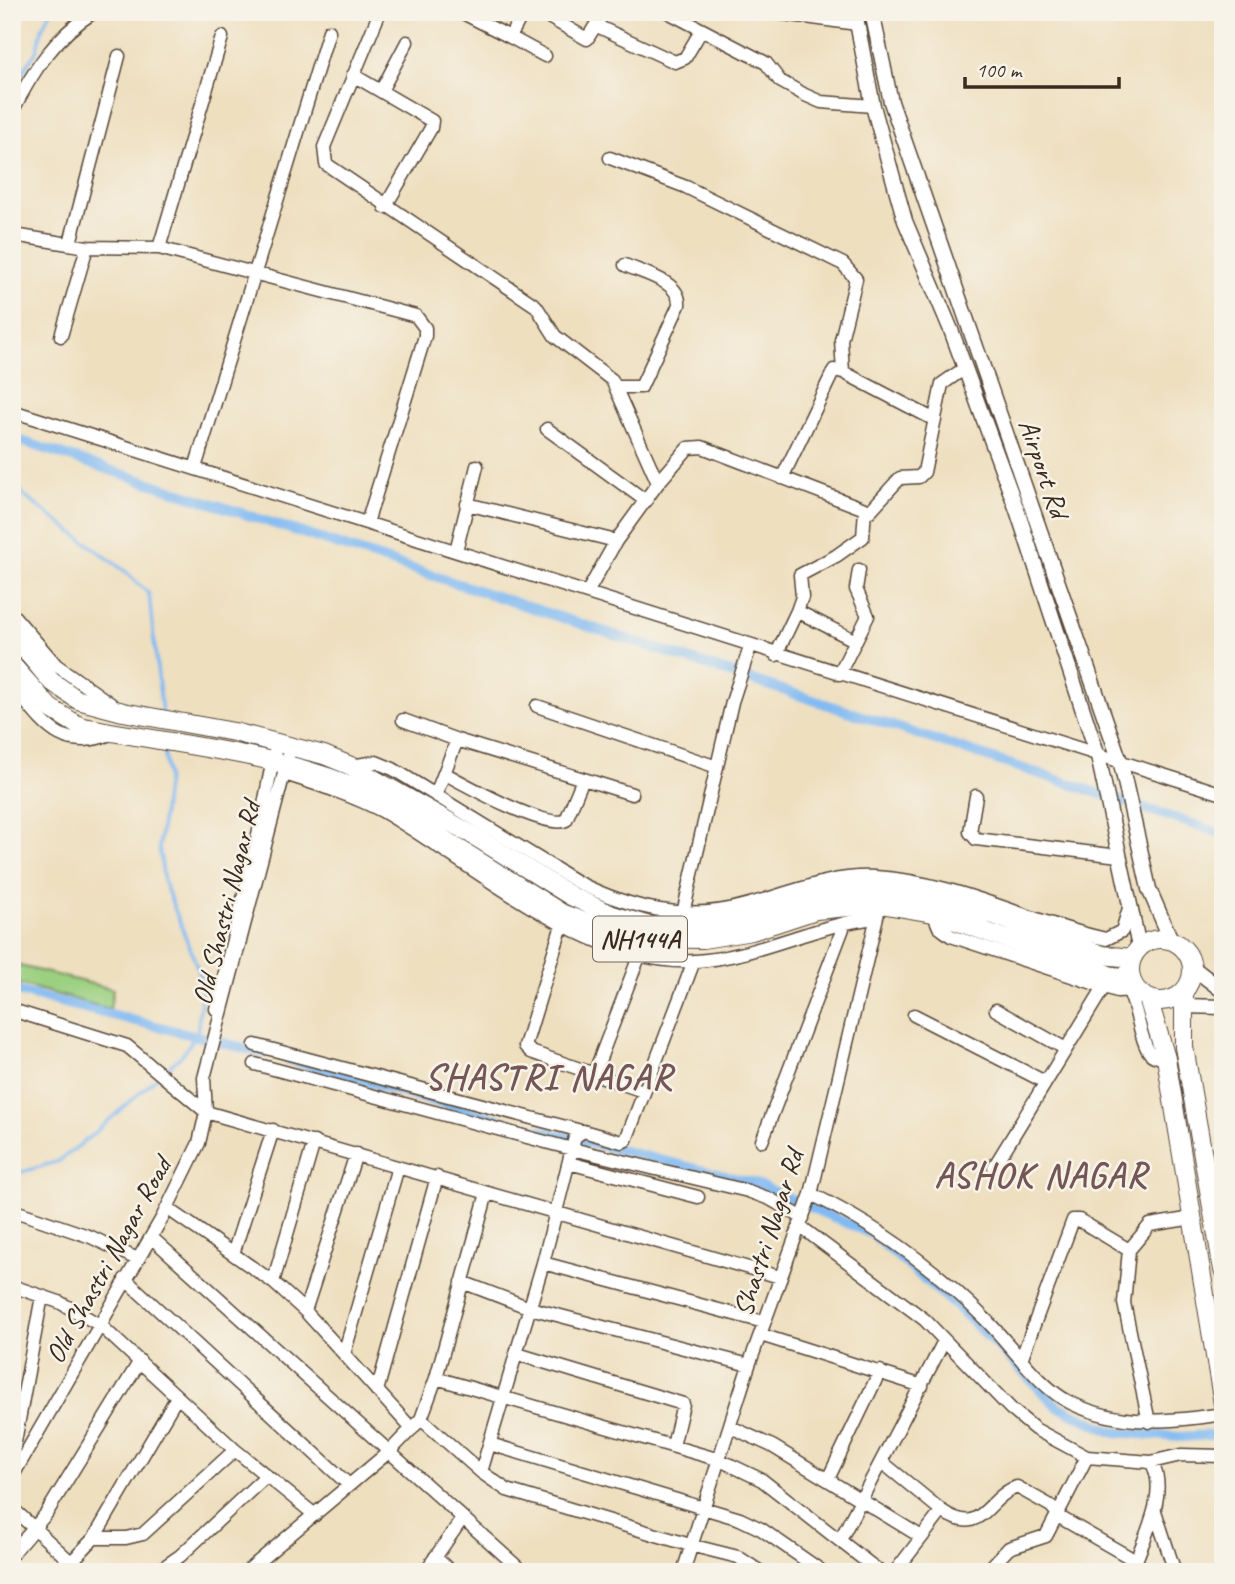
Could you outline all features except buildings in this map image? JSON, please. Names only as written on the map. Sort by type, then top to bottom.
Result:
[{"type":"highway","name":"NH144A","points":[[12,634],[64,692],[78,699],[124,712],[183,722],[319,772],[375,796],[563,914],[626,938],[703,939],[752,931],[816,910],[933,913],[1109,975],[1161,1001],[1183,998]]},
{"type":"highway","name":"NH144A","points":[[12,665],[50,708],[79,726],[282,758],[324,755],[352,766],[471,834],[571,897],[611,915],[649,926],[714,924],[797,901],[869,889],[911,891],[995,915],[1102,955],[1136,953],[1154,939],[1171,940]]},
{"type":"highway","points":[[1171,940],[1189,955],[1192,967],[1191,979],[1183,998],[1184,1047],[1223,1270]]},
{"type":"highway","points":[[1136,953],[1136,990],[1167,1058],[1223,1404]]},
{"type":"main road","name":"Airport Rd","points":[[872,12],[891,102],[1121,764],[1149,889],[1171,940]]},
{"type":"main road","points":[[856,18],[873,106],[905,220],[965,368],[1017,510],[1098,757],[1130,904],[1136,953]]},
{"type":"main road","points":[[1192,967],[1223,991]]},
{"type":"main road","points":[[1183,998],[1223,1007]]},
{"type":"street","points":[[12,112],[54,45],[94,12]]},
{"type":"street","points":[[461,12],[545,56]]},
{"type":"street","points":[[510,37],[523,12]]},
{"type":"street","points":[[540,12],[584,38],[590,36],[604,12]]},
{"type":"street","points":[[668,12],[766,63],[780,81],[805,95],[821,102],[873,106]]},
{"type":"street","points":[[769,12],[856,18]]},
{"type":"street","points":[[378,13],[323,153],[333,171],[527,299],[541,312],[555,336],[607,375],[615,387],[658,483]]},
{"type":"street","points":[[597,26],[675,62],[685,58],[701,31]]},
{"type":"street","points":[[195,468],[232,355],[252,274],[328,31]]},
{"type":"street","points":[[159,248],[222,37]]},
{"type":"street","points":[[381,92],[407,42]]},
{"type":"street","points":[[70,243],[119,56]]},
{"type":"street","points":[[353,75],[430,118],[432,124],[385,206]]},
{"type":"street","points":[[610,158],[685,187],[843,264],[856,279],[841,340],[843,372]]},
{"type":"street","points":[[20,236],[88,247],[159,248],[416,316],[425,328],[423,346],[367,523]]},
{"type":"street","points":[[61,336],[88,247]]},
{"type":"street","points":[[615,387],[637,389],[643,385],[680,299],[669,285],[625,265]]},
{"type":"street","points":[[587,593],[616,541],[658,483],[692,446],[702,447],[845,499],[864,510],[872,510],[900,478],[919,477],[924,472],[942,384],[965,368]]},
{"type":"street","points":[[782,478],[832,373],[836,370],[934,421]]},
{"type":"street","points":[[13,411],[750,647],[1223,794]]},
{"type":"street","points":[[547,429],[646,501]]},
{"type":"street","points":[[456,551],[477,466]]},
{"type":"street","points":[[467,504],[616,541]]},
{"type":"street","points":[[776,655],[803,597],[800,575],[836,556],[863,537],[864,510]]},
{"type":"street","points":[[839,674],[867,615],[856,589],[859,570]]},
{"type":"street","points":[[797,611],[856,641]]},
{"type":"street","points":[[12,614],[44,652],[74,680],[124,712]]},
{"type":"street","points":[[683,913],[717,767],[750,647]]},
{"type":"street","points":[[12,685],[50,728],[70,740],[90,742],[117,734]]},
{"type":"street","points":[[537,706],[717,767]]},
{"type":"street","points":[[403,720],[457,740],[632,794]]},
{"type":"street","points":[[436,794],[457,740]]},
{"type":"street","points":[[282,758],[370,805],[562,925],[603,944],[640,954],[694,961],[774,945],[878,911]]},
{"type":"street","name":"Old Shastri Nagar Rd","points":[[208,1056],[282,758]]},
{"type":"street","points":[[352,766],[376,762],[436,794],[537,858],[604,896],[638,908],[683,913],[744,906],[805,885],[876,877],[947,887],[1106,939],[1122,931],[1130,904]]},
{"type":"street","points":[[444,773],[517,808],[561,823],[566,820],[583,779]]},
{"type":"street","points":[[976,796],[970,832],[975,839],[1119,856]]},
{"type":"street","name":"Shastri Nagar Rd","points":[[683,1572],[749,1366],[806,1210],[878,911]]},
{"type":"street","points":[[933,913],[939,926],[951,936],[1104,987],[1136,990]]},
{"type":"street","points":[[762,1141],[845,923]]},
{"type":"street","points":[[562,925],[525,1046],[531,1052],[643,1091]]},
{"type":"street","points":[[594,1074],[640,954]]},
{"type":"street","points":[[256,1064],[575,1140],[624,1141],[694,961]]},
{"type":"street","points":[[994,1167],[1104,987]]},
{"type":"street","points":[[12,1010],[117,1041],[206,1112],[780,1277]]},
{"type":"street","points":[[996,1010],[1066,1049]]},
{"type":"street","points":[[914,1015],[1045,1082]]},
{"type":"street","points":[[255,1045],[806,1210],[857,1218],[918,1259],[964,1298],[1053,1391],[1072,1404],[1113,1417],[1149,1422],[1223,1414]]},
{"type":"street","name":"Old Shastri Nagar Road","points":[[12,1477],[151,1237],[200,1143],[206,1112],[204,1078],[208,1056]]},
{"type":"street","points":[[233,1254],[273,1130]]},
{"type":"street","points":[[481,1472],[557,1214],[575,1140]]},
{"type":"street","points":[[273,1282],[314,1142]]},
{"type":"street","points":[[305,1311],[356,1154]]},
{"type":"street","points":[[569,1163],[698,1197]]},
{"type":"street","points":[[344,1354],[398,1167]]},
{"type":"street","points":[[377,1391],[437,1177]]},
{"type":"street","points":[[246,1572],[391,1450],[421,1419],[436,1378],[487,1193]]},
{"type":"street","points":[[167,1208],[273,1282],[305,1311],[412,1429]]},
{"type":"street","points":[[12,1210],[91,1237],[137,1259]]},
{"type":"street","points":[[806,1210],[925,1320],[1023,1419],[1087,1457],[1151,1462],[1181,1455],[1223,1456]]},
{"type":"street","points":[[1149,1422],[1124,1303],[1129,1250],[1150,1225],[1193,1218]]},
{"type":"street","points":[[1022,1357],[1073,1220],[1079,1220],[1129,1250]]},
{"type":"street","points":[[151,1237],[391,1450],[462,1520],[523,1572]]},
{"type":"street","points":[[543,1263],[762,1329],[922,1386]]},
{"type":"street","points":[[125,1279],[349,1485]]},
{"type":"street","points":[[462,1282],[530,1308],[749,1366]]},
{"type":"street","points":[[12,1286],[59,1302],[100,1325],[235,1450],[315,1515]]},
{"type":"street","points":[[12,1458],[42,1296]]},
{"type":"street","points":[[840,1540],[944,1340]]},
{"type":"street","points":[[517,1354],[683,1404],[673,1447]]},
{"type":"street","points":[[12,1554],[35,1529],[139,1361]]},
{"type":"street","points":[[828,1479],[880,1371]]},
{"type":"street","points":[[436,1378],[720,1460],[762,1480],[877,1571]]},
{"type":"street","points":[[12,1508],[35,1529],[67,1567],[94,1538],[177,1396]]},
{"type":"street","points":[[421,1419],[481,1472],[519,1495],[738,1557],[761,1572]]},
{"type":"street","points":[[731,1427],[772,1446],[920,1536]]},
{"type":"street","points":[[490,1444],[702,1507],[761,1529],[823,1572]]},
{"type":"street","points":[[94,1538],[126,1538],[143,1534],[235,1450]]},
{"type":"street","points":[[970,1572],[993,1566],[1014,1546],[1043,1538],[1058,1515],[1087,1457]]},
{"type":"street","points":[[882,1462],[954,1520],[971,1520],[990,1510],[1017,1487],[1051,1506],[1058,1515],[1135,1566],[1155,1511],[1157,1476],[1151,1462]]},
{"type":"street","points":[[157,1572],[180,1556],[266,1476]]},
{"type":"street","points":[[895,1572],[920,1536],[942,1511]]},
{"type":"street","points":[[1155,1511],[1175,1572]]},
{"type":"street","points":[[425,1572],[462,1520]]},
{"type":"street","points":[[435,1557],[452,1572]]},
{"type":"green space","points":[[12,964],[113,989],[110,1009],[12,982]]},
{"type":"waterway","points":[[12,87],[36,52],[43,26],[51,12]]},
{"type":"waterway","points":[[12,438],[1223,834]]},
{"type":"waterway","points":[[12,474],[24,496],[126,572],[149,594],[162,714]]},
{"type":"waterway","points":[[12,1175],[59,1161],[181,1056],[197,1034],[203,982],[164,882],[159,847],[167,777],[164,746]]},
{"type":"waterway","points":[[12,990],[264,1053]]},
{"type":"waterway","points":[[289,1060],[518,1125],[754,1183],[872,1234],[967,1316],[1057,1406],[1112,1432],[1180,1437],[1211,1435]]},
{"type":"district","name":"SHASTRI NAGAR","points":[[549,1077]]},
{"type":"district","name":"ASHOK NAGAR","points":[[1041,1175]]}]
